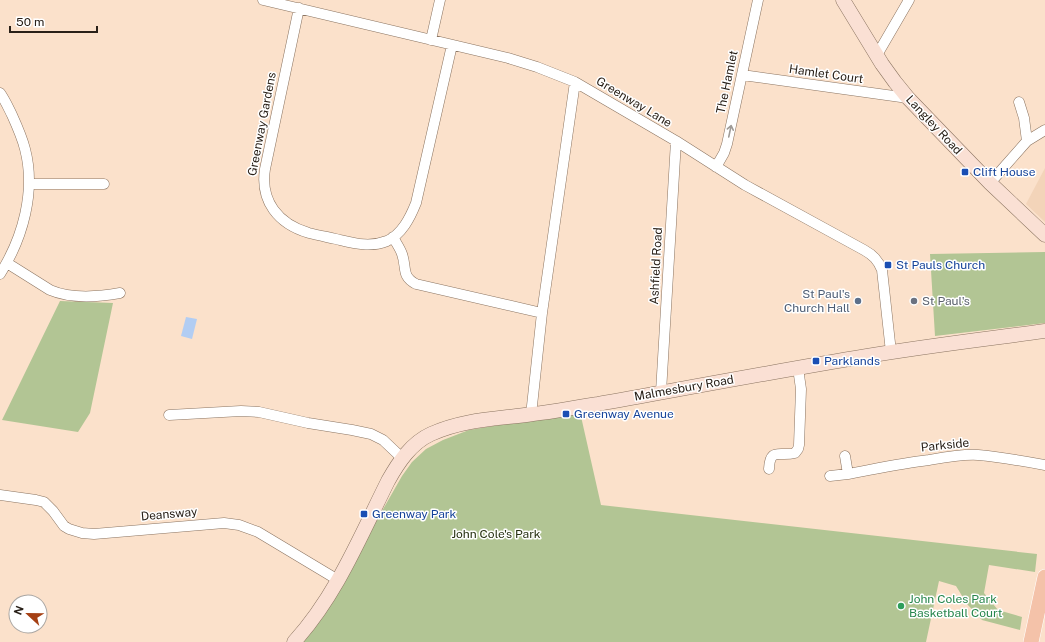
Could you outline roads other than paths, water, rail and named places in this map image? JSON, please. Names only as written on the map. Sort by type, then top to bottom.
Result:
[{"type":"main road","name":"Langley Road","points":[[843,0],[877,56],[908,98],[990,183],[1045,235]]},
{"type":"main road","name":"Malmesbury Road","points":[[294,642],[303,632],[338,580],[388,482],[402,458],[419,441],[429,435],[444,429],[478,420],[531,415],[890,352],[1045,330]]},
{"type":"main road","points":[[1031,642],[1045,577]]},
{"type":"street","name":"Greenway Lane","points":[[263,0],[526,63],[575,82],[676,141],[745,185],[873,256],[880,264],[882,270],[890,352]]},
{"type":"street","points":[[431,40],[440,0]]},
{"type":"street","name":"The Hamlet","points":[[716,167],[727,144],[758,0]]},
{"type":"street","points":[[877,56],[909,0]]},
{"type":"street","name":"Greenway Gardens","points":[[299,8],[265,169],[264,183],[267,199],[270,206],[281,218],[299,229],[308,232],[366,245],[379,243],[393,238]]},
{"type":"street","points":[[452,45],[416,203],[412,215],[393,238],[402,253],[405,272],[409,280],[416,284],[542,313]]},
{"type":"street","name":"Hamlet Court","points":[[742,75],[908,98]]},
{"type":"street","points":[[531,415],[542,313],[575,82]]},
{"type":"street","points":[[0,93],[8,107],[26,150],[29,184],[22,229],[7,263],[0,274]]},
{"type":"street","points":[[1019,102],[1026,130],[1027,141]]},
{"type":"street","points":[[990,183],[1027,141],[1045,130]]},
{"type":"street","name":"Ashfield Road","points":[[661,392],[676,141]]},
{"type":"street","points":[[29,184],[104,184]]},
{"type":"street","points":[[7,263],[56,293],[75,296],[120,293]]},
{"type":"street","points":[[768,469],[769,460],[772,456],[777,454],[795,453],[799,445],[801,389],[798,368]]},
{"type":"street","points":[[169,415],[241,411],[259,412],[308,423],[371,434],[383,440],[402,458]]},
{"type":"street","name":"Parkside","points":[[830,476],[898,464],[966,455],[995,457],[1045,465]]},
{"type":"street","points":[[845,456],[848,474]]},
{"type":"street","name":"Deansway","points":[[0,495],[44,502],[64,526],[74,532],[94,534],[224,523],[239,525],[260,533],[338,580]]},
{"type":"water","points":[[186,317],[197,319],[192,339],[181,336]]},
{"type":"place","name":"Clift House","points":[[965,172]]},
{"type":"place","name":"St Pauls Church","points":[[888,265]]},
{"type":"place","name":"St Paul's Church Hall","points":[[858,301]]},
{"type":"place","name":"St Paul's","points":[[914,301]]},
{"type":"place","name":"Parklands","points":[[816,361]]},
{"type":"place","name":"Greenway Avenue","points":[[566,414]]},
{"type":"place","name":"Greenway Park","points":[[364,514]]},
{"type":"place","name":"John Coles Park Basketball Court","points":[[901,606]]},
{"type":"park label","name":"John Cole's Park","points":[[496,534]]}]
